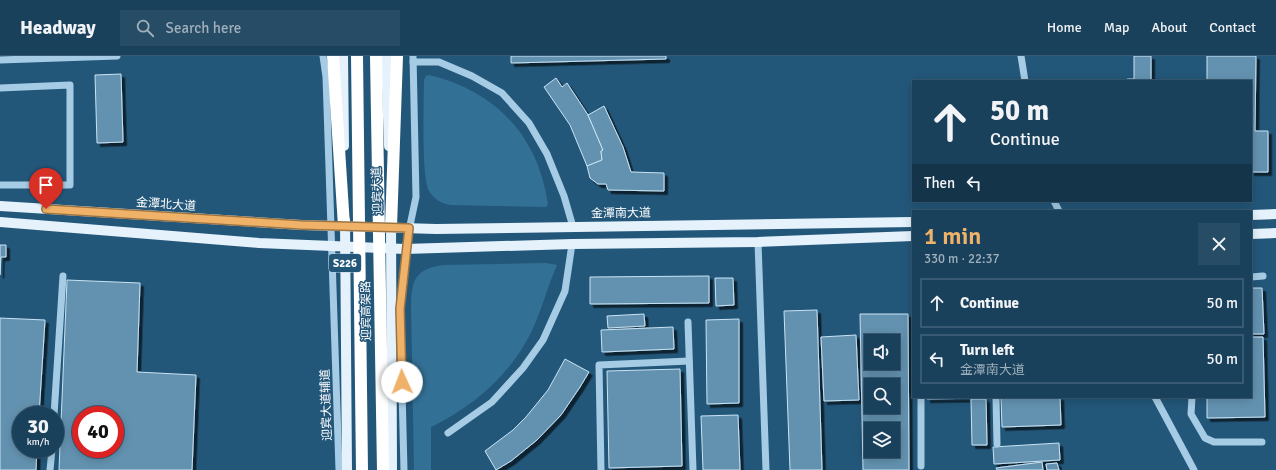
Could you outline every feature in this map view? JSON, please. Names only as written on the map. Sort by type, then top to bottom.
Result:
[{"type":"highway","points":[[333,56],[344,226]]},
{"type":"highway","name":"迎宾高架路","points":[[357,56],[362,470]]},
{"type":"highway","name":"迎宾高架路","points":[[376,56],[382,470]]},
{"type":"highway","points":[[391,227],[393,57]]},
{"type":"main road","name":"S226","points":[[343,56],[347,470]]},
{"type":"main road","name":"金潭北大道","points":[[0,206],[330,226]]},
{"type":"main road","points":[[1252,215],[1276,214]]},
{"type":"main road","points":[[0,222],[259,243],[405,249],[572,244],[758,242],[912,236]]},
{"type":"main road","name":"金潭南大道","points":[[330,226],[442,229],[912,222]]},
{"type":"main road","name":"迎宾大道","points":[[391,227],[392,470]]},
{"type":"main road","points":[[1252,234],[1276,233]]},
{"type":"street","points":[[0,60],[117,56]]},
{"type":"street","name":"迎宾大道辅道","points":[[323,56],[326,77],[330,226],[336,340],[339,470]]},
{"type":"street","points":[[1021,56],[1025,80]]},
{"type":"street","points":[[404,470],[400,309],[404,282],[405,249],[416,197],[413,59],[439,62],[472,76],[502,93],[529,123],[547,154],[564,196],[573,227]]},
{"type":"street","points":[[0,88],[70,85],[70,185],[0,184]]},
{"type":"street","points":[[758,242],[766,470]]},
{"type":"street","points":[[448,433],[492,402],[523,368],[543,340],[565,291],[572,244]]},
{"type":"street","points":[[55,406],[63,276]]},
{"type":"street","points":[[1252,277],[1263,276]]},
{"type":"street","points":[[688,322],[693,470]]},
{"type":"street","points":[[601,470],[599,365],[689,361]]},
{"type":"street","points":[[921,398],[921,466]]},
{"type":"street","points":[[996,398],[997,444]]},
{"type":"street","points":[[1156,398],[1194,470]]},
{"type":"street","points":[[1192,398],[1191,414],[1205,438],[1214,442],[1262,442]]},
{"type":"street","points":[[50,470],[51,458]]},
{"type":"shaded area","points":[[429,75],[453,82],[474,92],[493,105],[510,120],[524,138],[535,157],[543,180],[548,204],[546,207],[451,205],[441,202],[433,196],[426,183],[424,155],[424,80],[426,76]]},
{"type":"shaded area","points":[[546,263],[557,265],[537,319],[519,354],[494,383],[480,396],[448,418],[431,427],[431,470],[414,470],[411,304],[414,281],[417,276],[427,269],[444,265]]},
{"type":"building","points":[[511,56],[666,56],[666,59],[511,63]]},
{"type":"building","points":[[1134,56],[1151,56],[1151,80],[1127,80],[1134,79]]},
{"type":"building","points":[[1207,56],[1256,56],[1255,131],[1268,131],[1268,172],[1252,172],[1252,80],[1207,80]]},
{"type":"building","points":[[121,74],[123,142],[97,143],[95,75]]},
{"type":"building","points":[[556,78],[562,87],[567,83],[588,115],[603,150],[601,151],[602,160],[587,166],[570,125],[544,87]]},
{"type":"building","points":[[604,106],[623,147],[631,172],[664,173],[664,191],[608,190],[606,184],[598,184],[590,178],[587,166],[602,160],[601,151],[603,150],[588,115]]},
{"type":"building","points":[[0,245],[6,245],[6,257],[1,257],[0,275]]},
{"type":"building","points":[[709,276],[709,303],[590,304],[590,277]]},
{"type":"building","points":[[715,278],[733,278],[734,305],[716,306]]},
{"type":"building","points":[[67,280],[140,283],[137,372],[196,375],[192,470],[59,470],[60,458],[64,458],[64,406],[62,406]]},
{"type":"building","points":[[1252,288],[1262,288],[1264,334],[1252,334]]},
{"type":"building","points":[[817,310],[822,470],[790,470],[784,311]]},
{"type":"building","points":[[644,314],[645,326],[608,328],[607,316]]},
{"type":"building","points":[[860,314],[908,314],[909,470],[863,470]]},
{"type":"building","points":[[0,318],[45,320],[40,406],[12,406],[12,458],[37,458],[36,470],[0,470]]},
{"type":"building","points":[[739,319],[739,403],[707,404],[706,320]]},
{"type":"building","points":[[673,327],[674,349],[602,352],[601,330]]},
{"type":"building","points":[[856,335],[859,400],[824,401],[821,337]]},
{"type":"building","points":[[1252,337],[1263,337],[1265,417],[1207,418],[1207,398],[1252,398]]},
{"type":"building","points":[[565,359],[589,372],[580,387],[561,415],[537,440],[511,461],[496,470],[485,451],[513,430],[526,417],[548,390]]},
{"type":"building","points":[[680,369],[682,466],[609,468],[607,371]]},
{"type":"building","points":[[927,398],[984,398],[927,399]]},
{"type":"building","points":[[1001,398],[1060,398],[1061,425],[1002,427]]},
{"type":"building","points":[[971,399],[986,399],[987,445],[972,445]]},
{"type":"building","points":[[738,415],[740,470],[703,470],[701,416]]},
{"type":"building","points":[[1059,443],[1060,460],[994,464],[993,447]]},
{"type":"building","points":[[1042,462],[1043,470],[997,470],[996,468]]},
{"type":"building","points":[[1057,463],[1059,470],[1047,470],[1046,464]]},
{"type":"route","points":[[46,209],[302,225],[409,228],[405,249],[404,282],[400,309],[402,382]]}]
